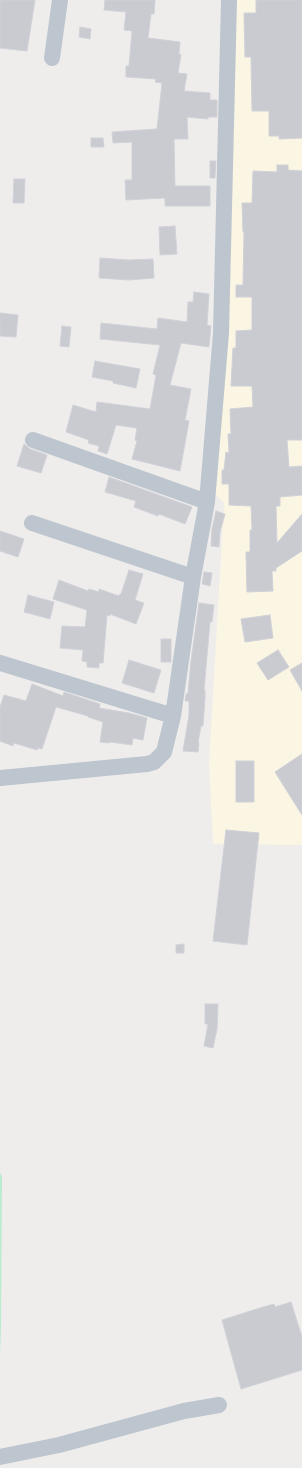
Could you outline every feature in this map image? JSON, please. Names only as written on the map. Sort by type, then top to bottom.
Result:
[{"type":"street","points":[[52,58],[60,0]]},
{"type":"street","points":[[0,778],[147,764],[154,762],[164,752],[173,716],[193,577],[207,502],[221,333],[229,0]]},
{"type":"street","points":[[32,440],[207,502]]},
{"type":"street","points":[[32,523],[193,577]]},
{"type":"street","points":[[0,663],[173,716]]},
{"type":"street","points":[[0,1457],[58,1444],[184,1411],[219,1405]]},
{"type":"shaded area","points":[[228,0],[302,0],[302,845],[213,844],[209,763],[224,503],[212,491]]},
{"type":"green space","points":[[0,1172],[2,1177],[0,1353]]},
{"type":"building","points":[[0,0],[35,0],[27,51],[0,48]]},
{"type":"building","points":[[105,0],[155,0],[154,14],[151,14],[148,38],[180,42],[179,54],[181,55],[178,73],[187,74],[184,91],[210,93],[210,100],[217,100],[217,117],[208,117],[208,119],[187,117],[188,139],[174,139],[175,186],[210,186],[210,206],[165,206],[165,198],[126,200],[125,180],[132,180],[132,142],[113,143],[112,132],[157,129],[162,83],[155,82],[156,79],[126,77],[126,66],[129,66],[132,31],[124,30],[126,12],[104,10]]},
{"type":"building","points":[[256,0],[302,0],[302,138],[279,139],[279,136],[269,136],[269,111],[252,111],[251,57],[245,57],[244,13],[256,13]]},
{"type":"building","points":[[80,27],[91,29],[90,39],[79,37]]},
{"type":"building","points":[[91,138],[103,138],[104,147],[91,147]]},
{"type":"building","points":[[210,161],[216,161],[215,178],[210,178]]},
{"type":"building","points":[[277,165],[288,165],[288,170],[302,171],[302,440],[287,440],[289,467],[302,466],[302,495],[280,497],[280,506],[276,506],[277,543],[302,514],[302,551],[276,568],[276,571],[272,571],[273,591],[247,592],[246,552],[250,552],[250,530],[252,530],[251,506],[229,505],[229,484],[222,484],[222,470],[224,470],[226,452],[229,453],[228,434],[231,434],[230,409],[253,407],[252,386],[231,386],[233,348],[236,348],[236,331],[252,330],[252,297],[236,297],[236,285],[243,285],[244,232],[242,203],[252,203],[253,171],[277,172]]},
{"type":"building","points":[[14,179],[25,179],[24,203],[13,203]]},
{"type":"building","points":[[175,226],[177,254],[160,255],[159,227]]},
{"type":"building","points":[[100,258],[129,260],[153,259],[154,278],[129,280],[99,278]]},
{"type":"building","points":[[194,292],[209,294],[207,325],[211,326],[209,347],[181,343],[170,385],[191,389],[185,420],[189,421],[180,471],[132,459],[137,441],[135,440],[137,428],[116,425],[107,454],[98,451],[99,446],[88,443],[89,440],[66,432],[73,405],[96,412],[97,402],[150,409],[156,375],[153,374],[160,345],[100,339],[101,323],[157,329],[158,318],[187,322],[188,302],[193,302]]},
{"type":"building","points":[[0,313],[18,315],[16,337],[0,336]]},
{"type":"building","points":[[62,326],[71,327],[69,347],[60,346]]},
{"type":"building","points":[[95,361],[140,369],[136,388],[113,383],[113,381],[92,377]]},
{"type":"building","points":[[24,444],[30,449],[47,455],[41,473],[17,466]]},
{"type":"building","points":[[109,477],[192,507],[185,524],[159,514],[158,516],[134,507],[136,501],[105,492]]},
{"type":"building","points":[[216,511],[225,514],[220,532],[219,547],[211,546],[212,529]]},
{"type":"building","points":[[0,531],[24,539],[18,557],[0,551]]},
{"type":"building","points":[[129,570],[143,574],[135,600],[144,603],[136,624],[110,614],[110,616],[107,615],[103,663],[99,663],[99,668],[87,667],[87,662],[82,661],[83,650],[60,648],[62,626],[85,627],[87,610],[53,599],[59,580],[88,591],[89,589],[99,592],[99,589],[119,596]]},
{"type":"building","points":[[204,572],[212,573],[210,586],[202,584]]},
{"type":"building","points":[[28,595],[54,602],[50,619],[24,612]]},
{"type":"building","points":[[199,603],[214,605],[212,622],[210,622],[204,690],[205,698],[203,726],[201,726],[198,752],[183,751],[189,715],[189,701],[185,701],[186,694],[188,693]]},
{"type":"building","points":[[270,615],[273,638],[245,642],[241,619]]},
{"type":"building","points":[[161,639],[171,639],[171,662],[161,662]]},
{"type":"building","points":[[278,650],[289,667],[268,680],[257,663]]},
{"type":"building","points":[[129,660],[161,670],[154,693],[122,683]]},
{"type":"building","points":[[302,663],[302,691],[290,670]]},
{"type":"building","points":[[32,684],[63,696],[64,692],[100,704],[99,708],[129,713],[147,718],[143,740],[133,738],[132,745],[100,742],[103,722],[56,707],[42,749],[38,748],[37,750],[14,743],[13,746],[0,741],[0,707],[4,695],[26,701]]},
{"type":"building","points":[[302,754],[302,815],[275,772]]},
{"type":"building","points":[[236,761],[254,761],[254,802],[236,802]]},
{"type":"building","points":[[226,830],[259,833],[247,945],[213,941]]},
{"type":"building","points":[[184,944],[184,953],[176,953],[176,945]]},
{"type":"building","points":[[205,1004],[218,1004],[217,1029],[213,1048],[204,1046],[208,1024],[205,1024]]},
{"type":"building","points":[[291,1302],[302,1337],[302,1370],[241,1389],[222,1320],[274,1304],[275,1307]]}]
